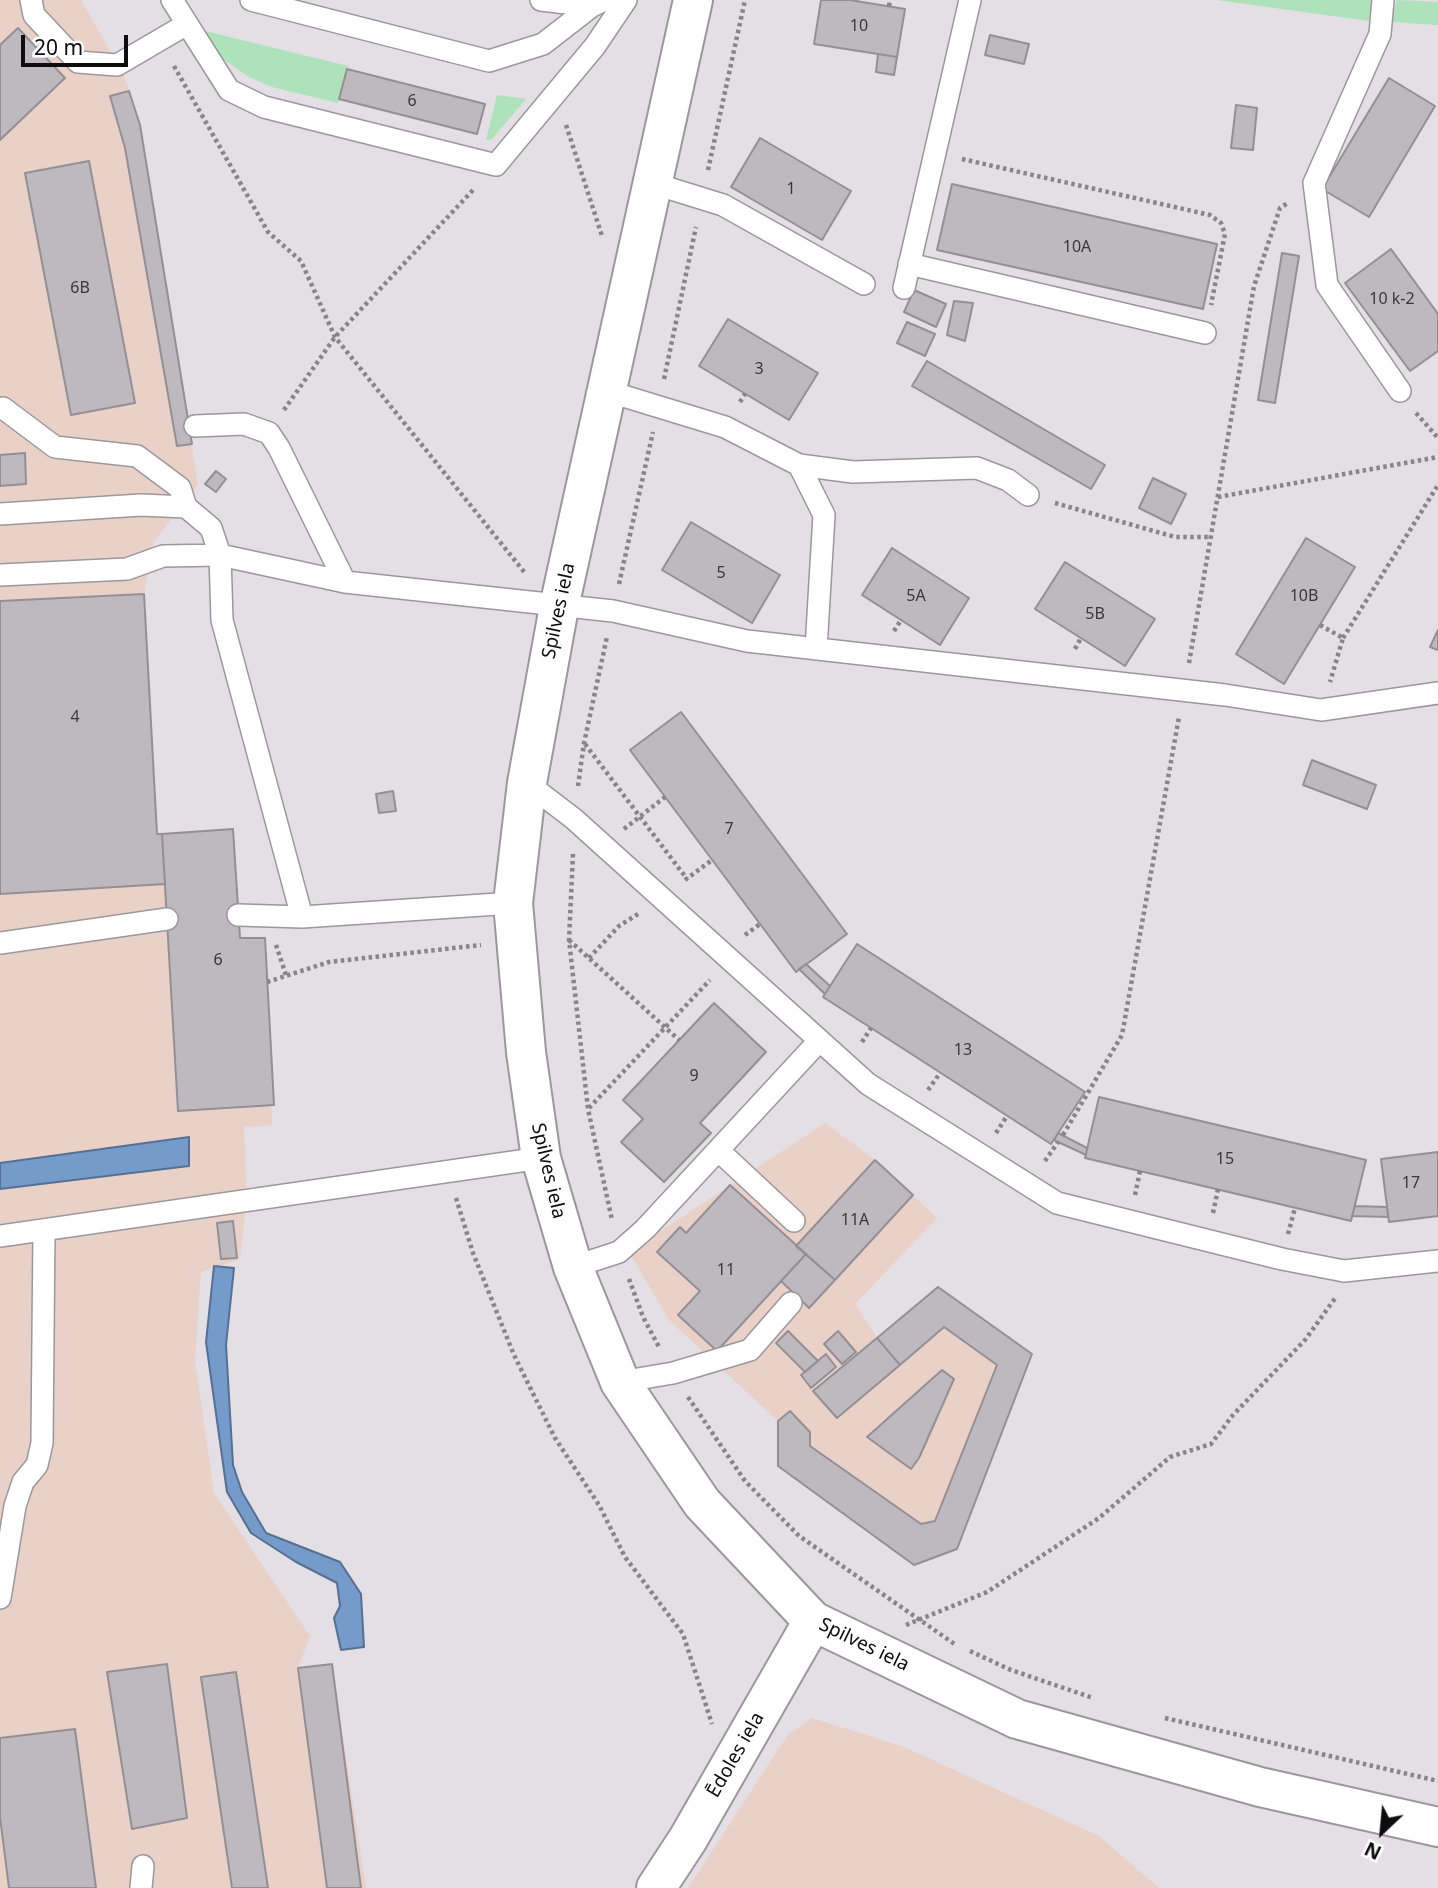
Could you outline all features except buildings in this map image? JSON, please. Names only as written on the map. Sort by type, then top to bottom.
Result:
[{"type":"street","name":"Spilves iela","points":[[693,0],[559,607],[527,783],[513,903],[526,1052],[541,1158],[573,1267],[620,1382],[702,1503],[813,1621],[1017,1719],[1260,1787],[1438,1827]]},
{"type":"street","name":"Ēdoles iela","points":[[656,1888],[727,1772],[813,1621]]},
{"type":"lane","points":[[31,0],[34,15],[78,62],[117,65],[187,23]]},
{"type":"lane","points":[[172,0],[229,90],[264,107],[496,165],[595,46],[626,0]]},
{"type":"lane","points":[[251,0],[489,61],[543,44],[598,3]]},
{"type":"lane","points":[[541,0],[598,3]]},
{"type":"lane","points":[[904,288],[970,0]]},
{"type":"lane","points":[[1382,0],[1380,34],[1314,183],[1327,285],[1400,391]]},
{"type":"lane","points":[[652,183],[723,205],[864,284]]},
{"type":"lane","points":[[909,264],[1205,333]]},
{"type":"lane","points":[[607,391],[725,427],[799,465],[853,472],[977,468],[1008,480],[1028,495]]},
{"type":"lane","points":[[3,408],[55,447],[137,456],[180,488],[186,507],[211,528],[220,555],[222,621],[302,917]]},
{"type":"lane","points":[[195,426],[244,424],[268,433],[279,448],[345,582]]},
{"type":"lane","points":[[799,465],[824,515],[816,649]]},
{"type":"lane","points":[[0,514],[141,505],[186,507]]},
{"type":"lane","points":[[0,575],[127,569],[163,556],[220,555],[345,582],[613,611],[747,641],[1184,690],[1321,710],[1438,693]]},
{"type":"lane","points":[[527,783],[603,845],[868,1084],[1057,1203],[1282,1259],[1344,1271],[1438,1261]]},
{"type":"lane","points":[[238,915],[302,917],[513,903]]},
{"type":"lane","points":[[0,943],[167,919]]},
{"type":"lane","points":[[573,1267],[619,1252],[819,1041]]},
{"type":"lane","points":[[718,1150],[794,1221]]},
{"type":"lane","points":[[0,1236],[541,1158]]},
{"type":"lane","points":[[0,1598],[15,1506],[23,1482],[37,1465],[42,1443],[44,1230]]},
{"type":"lane","points":[[620,1382],[673,1373],[750,1350],[791,1303]]},
{"type":"lane","points":[[141,1888],[142,1866]]},
{"type":"path","points":[[166,37],[170,60],[243,193],[268,232],[301,261],[335,337],[523,570],[559,607]]},
{"type":"path","points":[[549,102],[565,120],[605,246]]},
{"type":"path","points":[[934,153],[1210,215],[1221,223],[1225,245],[1205,333]]},
{"type":"path","points":[[268,433],[335,337],[496,165]]},
{"type":"path","points":[[1063,1135],[1122,1035],[1254,286],[1280,208],[1314,183]]},
{"type":"path","points":[[1218,496],[1438,457]]},
{"type":"path","points":[[1321,710],[1343,638],[1438,485]]},
{"type":"path","points":[[1028,495],[1175,537],[1210,537]]},
{"type":"path","points":[[1320,625],[1343,638]]},
{"type":"path","points":[[584,743],[695,890]]},
{"type":"path","points":[[603,845],[665,797]]},
{"type":"path","points":[[569,940],[679,1040]]},
{"type":"path","points":[[267,982],[329,962],[516,942]]},
{"type":"path","points":[[588,1109],[680,1014]]},
{"type":"path","points":[[448,1171],[478,1266],[514,1354],[555,1438],[599,1505],[625,1557],[683,1634],[727,1772]]},
{"type":"path","points":[[868,1647],[916,1619],[987,1592],[1098,1518],[1171,1457],[1211,1444],[1233,1415],[1305,1340],[1340,1291]]},
{"type":"shaded area","points":[[0,0],[81,0],[124,75],[140,125],[198,485],[153,543],[144,594],[157,833],[233,829],[240,938],[265,938],[272,1125],[244,1127],[247,1199],[240,1259],[201,1272],[195,1360],[214,1493],[310,1636],[298,1668],[332,1664],[366,1888],[0,1888]]},
{"type":"shaded area","points":[[825,1123],[875,1160],[937,1218],[855,1304],[877,1337],[938,1287],[1032,1354],[957,1549],[914,1565],[778,1466],[778,1421],[669,1320],[629,1252]]},
{"type":"shaded area","points":[[812,1718],[904,1747],[1099,1836],[1159,1888],[688,1888],[789,1734]]},
{"type":"green space","points":[[1217,0],[1370,0],[1372,3],[1369,21]]},
{"type":"green space","points":[[1397,0],[1438,2],[1438,25],[1391,22]]},
{"type":"green space","points":[[201,30],[348,66],[338,103],[272,87],[249,77],[223,59]]},
{"type":"green space","points":[[497,95],[526,99],[492,139],[486,140]]},
{"type":"water","points":[[189,1137],[189,1166],[0,1189],[0,1163]]},
{"type":"water","points":[[214,1266],[234,1268],[226,1345],[233,1465],[242,1492],[266,1533],[340,1562],[361,1594],[364,1647],[341,1650],[334,1618],[340,1606],[337,1583],[296,1562],[251,1533],[227,1492],[206,1342]]}]
